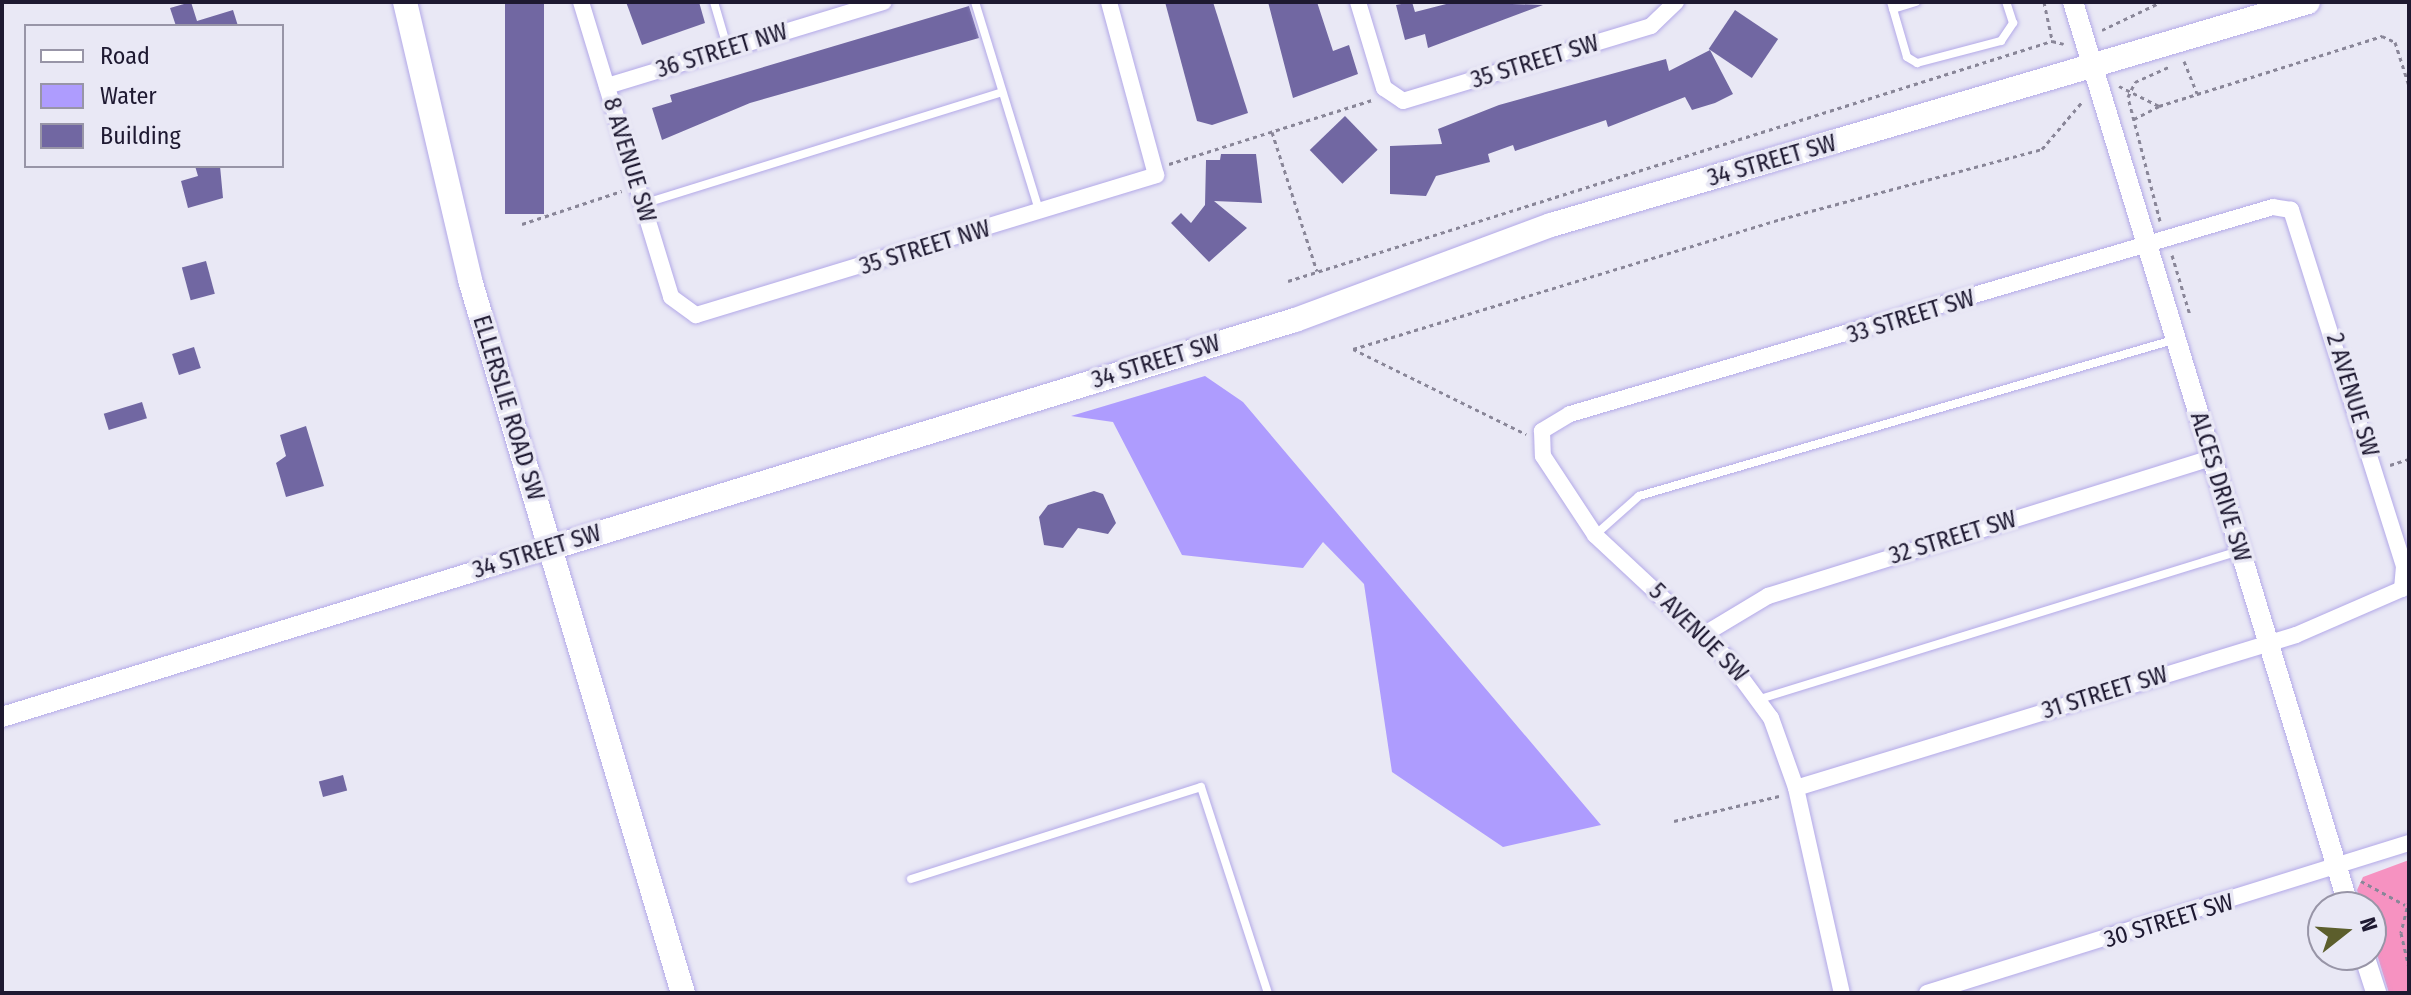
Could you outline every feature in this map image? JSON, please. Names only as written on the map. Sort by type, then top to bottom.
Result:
[{"type":"main road","name":"ELLERSLIE ROAD SW","points":[[405,2],[470,280],[683,993]]},
{"type":"main road","name":"34 STREET SW","points":[[551,548],[1310,315],[1551,225],[2308,2]]},
{"type":"street","name":"8 AVENUE SW","points":[[581,2],[671,297],[685,313]]},
{"type":"street","name":"36 STREET NW","points":[[607,86],[728,50],[847,7],[884,2]]},
{"type":"street","points":[[1109,2],[1158,167]]},
{"type":"street","points":[[1358,2],[1390,94]]},
{"type":"street","name":"ALCES DRIVE SW","points":[[2073,2],[2090,68],[2268,644],[2347,874],[2348,891]]},
{"type":"street","name":"35 STREET SW","points":[[1390,94],[1414,100],[1651,26],[1675,5]]},
{"type":"street","name":"35 STREET NW","points":[[685,313],[706,313],[1148,181],[1158,167]]},
{"type":"street","name":"33 STREET SW","points":[[1539,441],[1546,427],[1570,414],[2273,207],[2291,210]]},
{"type":"street","name":"2 AVENUE SW","points":[[2291,210],[2375,469],[2405,582]]},
{"type":"street","name":"5 AVENUE SW","points":[[1539,441],[1595,535],[1703,635],[1760,699],[1796,790],[1842,993]]},
{"type":"street","name":"32 STREET SW","points":[[1703,635],[1768,596],[2211,458]]},
{"type":"street","name":"34 STREET SW","points":[[2,717],[551,548]]},
{"type":"street","name":"31 STREET SW","points":[[1796,790],[2268,644],[2387,601],[2405,582]]},
{"type":"street","name":"30 STREET SW","points":[[1927,993],[2347,874],[2409,843]]},
{"type":"street","points":[[2367,971],[2371,992]]},
{"type":"lane","points":[[714,2],[728,50]]},
{"type":"lane","points":[[975,2],[1040,213]]},
{"type":"lane","points":[[1916,2],[1892,6],[1907,57],[1932,62],[2001,41],[2013,23],[2006,2]]},
{"type":"lane","points":[[643,205],[1002,92]]},
{"type":"lane","points":[[1595,535],[1639,496],[2174,340]]},
{"type":"lane","points":[[1760,699],[2239,551]]},
{"type":"lane","points":[[911,879],[1201,787],[1268,993]]},
{"type":"path","points":[[2044,2],[2052,41]]},
{"type":"path","points":[[2116,25],[2161,2]]},
{"type":"path","points":[[2133,120],[2159,106],[2197,93],[2382,36],[2395,42],[2409,86]]},
{"type":"path","points":[[1288,281],[2052,41],[2063,45]]},
{"type":"path","points":[[2129,89],[2186,61],[2197,93]]},
{"type":"path","points":[[2121,85],[2159,106]]},
{"type":"path","points":[[2129,89],[2133,120],[2160,220]]},
{"type":"path","points":[[1158,167],[1390,94]]},
{"type":"path","points":[[1539,441],[1353,349],[1792,215],[2042,149],[2072,106]]},
{"type":"path","points":[[1272,132],[1317,271]]},
{"type":"path","points":[[522,224],[637,187]]},
{"type":"path","points":[[2375,469],[2409,459]]},
{"type":"path","points":[[1674,821],[1796,790]]},
{"type":"path","points":[[2347,874],[2405,905]]},
{"type":"path","points":[[2409,900],[2405,905],[2401,933],[2409,969]]},
{"type":"shaded area","points":[[2409,860],[2409,993],[2389,993],[2382,971],[2387,971],[2387,891],[2357,891],[2363,877]]},
{"type":"water","points":[[1205,376],[1243,402],[1601,825],[1503,847],[1392,772],[1364,584],[1323,542],[1303,568],[1182,555],[1113,422],[1071,416]]},
{"type":"building","points":[[191,2],[197,21],[233,10],[237,24],[175,24],[170,8]]},
{"type":"building","points":[[505,2],[544,2],[544,214],[505,214]]},
{"type":"building","points":[[626,2],[699,2],[705,23],[642,45]]},
{"type":"building","points":[[1165,2],[1213,2],[1248,113],[1212,125],[1197,121]]},
{"type":"building","points":[[1268,2],[1317,2],[1333,51],[1349,45],[1358,74],[1293,98]]},
{"type":"building","points":[[1412,2],[1415,12],[1454,2],[1543,5],[1428,48],[1425,34],[1405,40],[1396,5]]},
{"type":"building","points":[[969,6],[979,38],[750,103],[662,140],[652,108],[672,102],[670,95]]},
{"type":"building","points":[[1735,10],[1778,39],[1752,78],[1709,49]]},
{"type":"building","points":[[1710,50],[1733,94],[1715,103],[1692,110],[1685,97],[1608,127],[1606,120],[1515,151],[1513,145],[1488,154],[1490,162],[1436,176],[1426,196],[1390,194],[1390,146],[1442,144],[1438,129],[1499,105],[1666,59],[1669,71]]},
{"type":"building","points":[[1345,116],[1378,150],[1342,184],[1310,150]]},
{"type":"building","points":[[1221,154],[1256,154],[1262,203],[1214,201],[1247,228],[1209,262],[1171,223],[1181,213],[1191,223],[1205,205],[1206,160],[1220,160]]},
{"type":"building","points":[[196,168],[220,168],[223,198],[188,208],[181,181],[198,176]]},
{"type":"building","points":[[206,261],[215,294],[191,300],[182,267]]},
{"type":"building","points":[[194,347],[201,368],[179,375],[172,354]]},
{"type":"building","points":[[142,402],[147,418],[109,430],[104,414]]},
{"type":"building","points":[[306,426],[324,486],[286,497],[276,463],[286,456],[280,435]]},
{"type":"building","points":[[1094,491],[1103,494],[1116,523],[1108,534],[1078,528],[1063,548],[1044,545],[1039,517],[1048,505]]},
{"type":"building","points":[[343,775],[347,790],[323,797],[319,781]]}]
